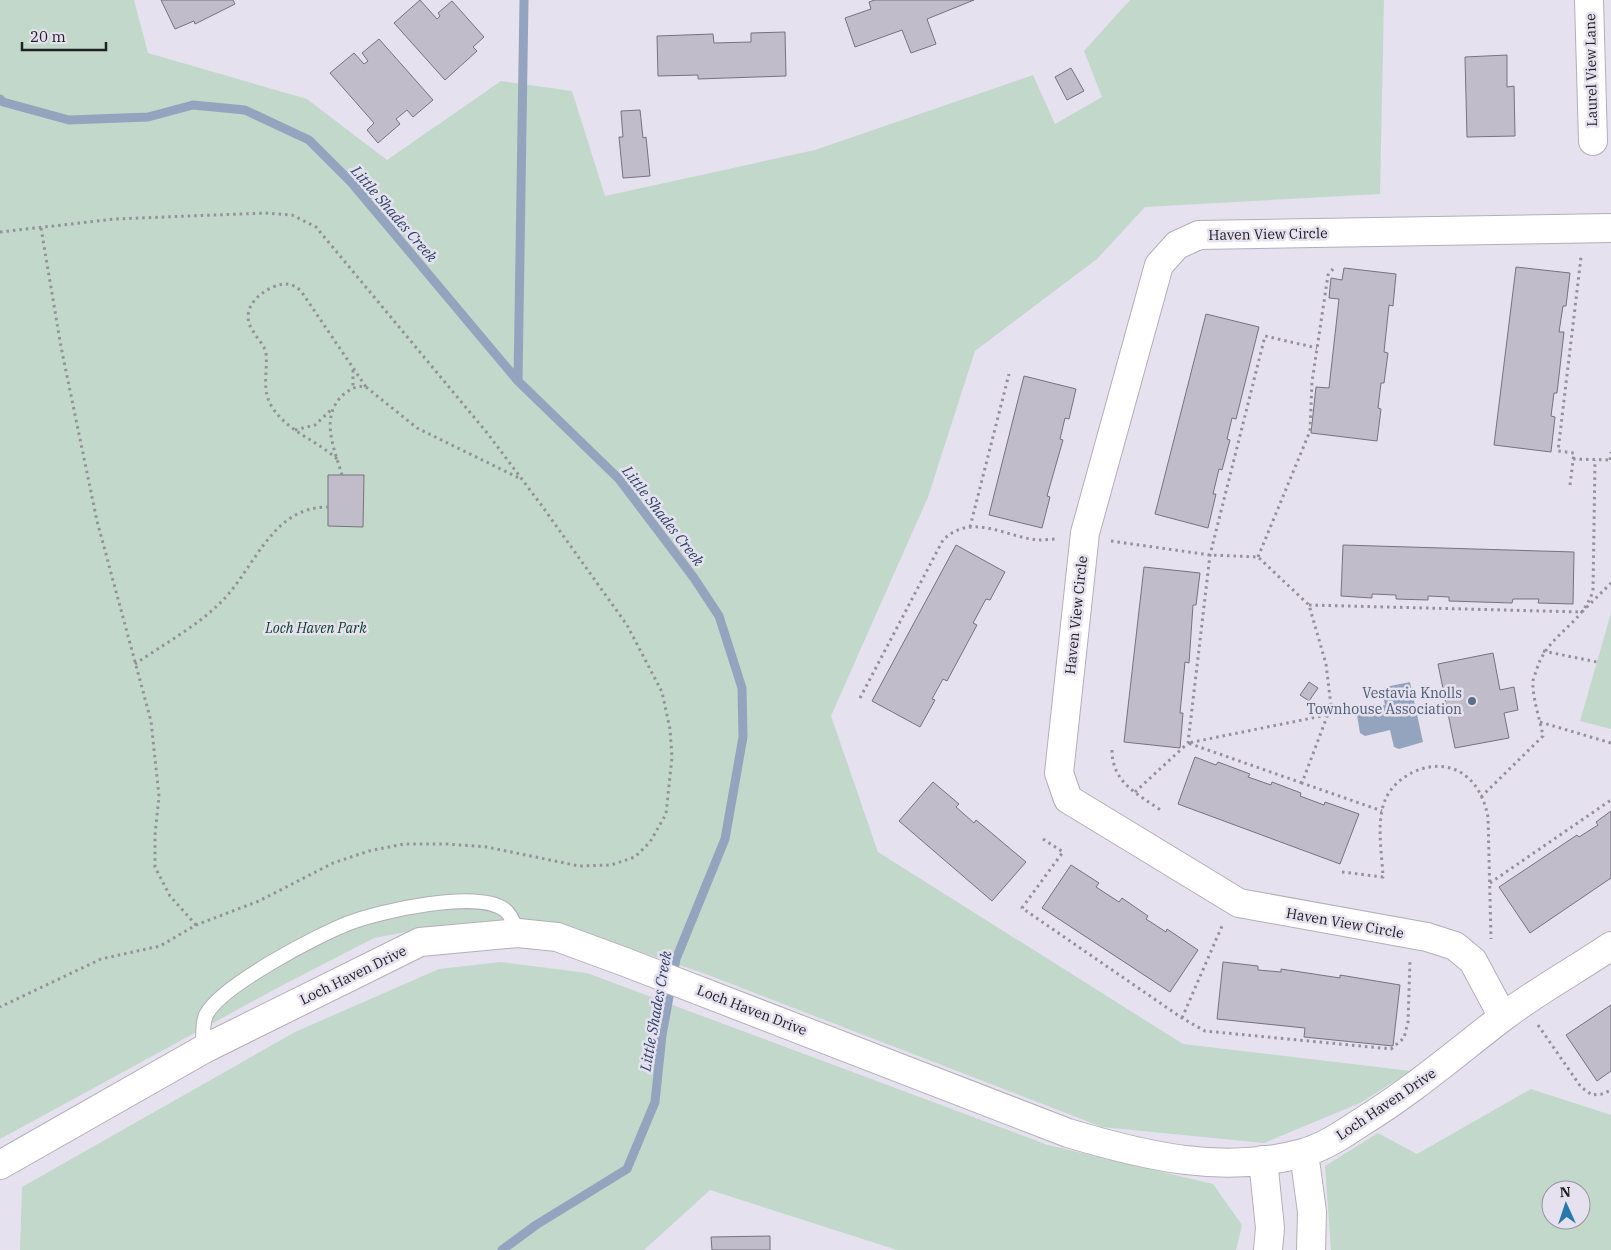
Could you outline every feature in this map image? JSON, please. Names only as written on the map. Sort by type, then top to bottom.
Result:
[{"type":"street","name":"Laurel View Lane","points":[[1589,0],[1593,141]]},
{"type":"street","name":"Haven View Circle","points":[[1513,1010],[1473,961],[1455,946],[1427,937],[1238,903],[1068,799],[1059,773],[1084,537],[1159,265],[1176,245],[1199,235],[1611,228]]},
{"type":"street","name":"Loch Haven Drive","points":[[0,1165],[204,1049],[420,942],[518,933],[557,937],[720,997],[1068,1133],[1119,1148],[1173,1160],[1225,1163],[1263,1160],[1304,1152],[1333,1140],[1378,1112],[1435,1072],[1513,1010]]},
{"type":"street","points":[[1513,1010],[1611,946]]},
{"type":"street","points":[[1304,1152],[1312,1212],[1311,1250]]},
{"type":"street","points":[[1263,1160],[1270,1228],[1268,1250]]},
{"type":"lane","points":[[204,1049],[203,1033],[206,1015],[219,999],[296,949],[350,923],[395,909],[473,900],[492,903],[507,910],[518,933]]},
{"type":"path","points":[[0,232],[115,219],[265,213],[292,215],[316,227],[488,434],[627,625],[662,692],[670,729],[672,757],[666,814],[650,842],[635,857],[610,865],[579,866],[487,847],[447,844],[404,844],[369,851],[333,863],[258,901],[196,925],[160,946],[101,960],[0,1007]]},
{"type":"path","points":[[41,227],[61,347],[98,521],[151,721],[159,796],[155,835],[155,866],[170,896],[196,925]]},
{"type":"path","points":[[1570,485],[1574,453],[1558,452],[1584,229]]},
{"type":"path","points":[[1258,557],[1310,431],[1312,382],[1328,275],[1333,269]]},
{"type":"path","points":[[337,459],[326,449],[284,424],[266,397],[264,347],[252,331],[247,317],[254,300],[272,287],[282,284],[294,285],[301,291],[366,387],[417,428],[522,479]]},
{"type":"path","points":[[1188,743],[1210,555],[1265,336],[1317,348]]},
{"type":"path","points":[[353,367],[355,377],[353,388]]},
{"type":"path","points":[[970,527],[1009,374]]},
{"type":"path","points":[[293,430],[315,425],[353,388],[366,387]]},
{"type":"path","points":[[332,409],[331,438],[342,475]]},
{"type":"path","points":[[1573,460],[1610,460],[1611,452]]},
{"type":"path","points":[[1582,612],[1589,604],[1593,591],[1595,460]]},
{"type":"path","points":[[135,664],[220,604],[276,529],[298,513],[313,507],[328,507]]},
{"type":"path","points":[[860,698],[943,540],[953,531],[979,527],[1038,540],[1084,537],[1210,555],[1258,557],[1309,604],[1329,683],[1331,706],[1302,783]]},
{"type":"path","points":[[1482,797],[1543,736],[1532,685],[1543,651],[1611,583]]},
{"type":"path","points":[[1309,604],[1582,612]]},
{"type":"path","points":[[1543,651],[1597,662]]},
{"type":"path","points":[[1136,792],[1188,743],[1328,715]]},
{"type":"path","points":[[1540,722],[1611,743]]},
{"type":"path","points":[[1188,743],[1382,811]]},
{"type":"path","points":[[1112,750],[1114,770],[1118,777],[1162,812]]},
{"type":"path","points":[[1342,872],[1382,877],[1382,811],[1387,796],[1397,782],[1408,774],[1423,768],[1445,768],[1466,776],[1482,797],[1488,817],[1491,943]]},
{"type":"path","points":[[1490,884],[1611,800]]},
{"type":"path","points":[[1042,839],[1063,852],[1022,908],[1182,1018],[1205,1030],[1391,1049],[1404,1038],[1408,1022],[1410,935]]},
{"type":"path","points":[[1182,1018],[1233,900]]},
{"type":"path","points":[[1513,1010],[1581,1087],[1592,1095],[1602,1094],[1611,1090]]},
{"type":"green space","name":"Loch Haven Park","points":[[0,0],[134,0],[148,53],[307,99],[387,160],[501,81],[572,91],[605,196],[815,150],[1033,75],[1055,124],[1102,97],[1084,51],[1130,0],[1384,0],[1380,194],[1145,207],[1097,259],[975,351],[928,497],[831,716],[878,852],[1183,1044],[1411,1071],[1360,1103],[1264,1143],[1102,1127],[703,973],[605,940],[542,922],[449,924],[374,938],[281,986],[0,1139]]},
{"type":"green space","points":[[1611,613],[1611,729],[1580,721]]},
{"type":"green space","points":[[501,962],[587,973],[1048,1145],[1213,1184],[1242,1225],[1236,1250],[897,1250],[710,1190],[644,1250],[20,1250],[22,1187],[295,1032],[439,969]]},
{"type":"green space","points":[[1531,1089],[1611,1115],[1611,1250],[1331,1250],[1325,1166],[1378,1133],[1417,1154]]},
{"type":"water","points":[[1410,682],[1423,742],[1399,749],[1394,747],[1390,730],[1365,736],[1360,733],[1357,715],[1360,711],[1385,705],[1382,690],[1385,687]]},
{"type":"building","points":[[161,0],[233,0],[235,4],[195,24],[194,21],[175,29]]},
{"type":"building","points":[[420,0],[437,19],[440,16],[438,13],[452,1],[484,37],[473,47],[477,51],[445,80],[394,23]]},
{"type":"building","points":[[875,0],[974,0],[927,19],[936,44],[911,53],[902,30],[855,47],[845,18],[871,9],[869,2]]},
{"type":"building","points":[[785,32],[786,76],[698,79],[698,75],[658,76],[657,36],[713,34],[714,43],[751,42],[751,33]]},
{"type":"building","points":[[379,39],[433,100],[413,117],[407,110],[396,119],[400,124],[378,143],[367,130],[374,123],[330,73],[354,53],[364,64],[368,61],[362,53]]},
{"type":"building","points":[[1507,55],[1507,87],[1514,86],[1515,136],[1467,137],[1465,57]]},
{"type":"building","points":[[1071,68],[1084,91],[1067,100],[1055,77]]},
{"type":"building","points":[[640,110],[643,138],[646,137],[650,176],[623,178],[619,137],[623,137],[621,111]]},
{"type":"building","points":[[1516,267],[1570,273],[1566,306],[1563,306],[1559,332],[1564,332],[1557,393],[1554,393],[1551,416],[1555,417],[1551,452],[1494,445]]},
{"type":"building","points":[[1344,268],[1396,274],[1393,306],[1389,305],[1384,352],[1388,353],[1384,383],[1381,383],[1378,408],[1381,409],[1377,441],[1311,433],[1316,387],[1329,388],[1339,299],[1329,298],[1331,278],[1342,280]]},
{"type":"building","points":[[1206,314],[1259,327],[1236,419],[1232,418],[1227,439],[1230,440],[1222,470],[1219,469],[1213,494],[1216,494],[1208,528],[1155,514]]},
{"type":"building","points":[[1024,376],[1076,389],[1069,419],[1065,418],[1060,439],[1063,440],[1047,496],[1050,497],[1042,528],[989,515]]},
{"type":"building","points":[[328,475],[364,475],[363,527],[328,526]]},
{"type":"building","points":[[956,545],[1005,572],[990,600],[986,599],[973,623],[977,625],[947,681],[943,679],[932,699],[935,700],[920,727],[872,701]]},
{"type":"building","points":[[1343,545],[1574,552],[1573,604],[1538,603],[1539,599],[1513,599],[1512,603],[1449,601],[1449,597],[1428,596],[1428,600],[1396,599],[1396,595],[1372,594],[1372,598],[1341,596]]},
{"type":"building","points":[[1144,567],[1200,573],[1196,605],[1193,605],[1189,663],[1185,662],[1180,713],[1183,713],[1180,748],[1124,742]]},
{"type":"building","points":[[1493,653],[1500,690],[1514,687],[1518,710],[1504,713],[1509,738],[1455,748],[1438,664]]},
{"type":"building","points":[[1309,682],[1318,688],[1309,701],[1300,695]]},
{"type":"building","points":[[1195,757],[1216,765],[1218,762],[1250,774],[1248,777],[1271,785],[1272,782],[1301,793],[1300,796],[1324,805],[1325,802],[1359,814],[1340,864],[1178,804]]},
{"type":"building","points":[[933,782],[959,804],[956,807],[974,823],[976,820],[1026,862],[992,901],[899,821]]},
{"type":"building","points":[[1611,811],[1611,878],[1530,933],[1499,887],[1577,835],[1579,837],[1598,825],[1596,822]]},
{"type":"building","points":[[1071,865],[1099,883],[1096,887],[1119,902],[1122,898],[1148,916],[1146,919],[1166,932],[1167,929],[1198,950],[1170,992],[1042,908]]},
{"type":"building","points":[[1223,962],[1258,966],[1258,970],[1281,972],[1281,969],[1340,978],[1340,975],[1400,985],[1393,1046],[1304,1037],[1305,1028],[1217,1019]]},
{"type":"building","points":[[1611,1005],[1611,1071],[1597,1081],[1566,1035]]},
{"type":"building","points":[[770,1236],[770,1250],[712,1250],[711,1237]]},
{"type":"waterway","points":[[518,381],[524,0]]},
{"type":"waterway","name":"Little Shades Creek","points":[[0,99],[3,102],[69,120],[148,117],[193,105],[245,110],[309,140],[351,182],[518,381],[619,479],[694,578],[719,616],[742,688],[743,737],[725,839],[676,959],[662,1035],[655,1102],[627,1169],[536,1225],[502,1250]]},
{"type":"place","name":"Vestavia Knolls Townhouse Association","points":[[1472,701]]}]
